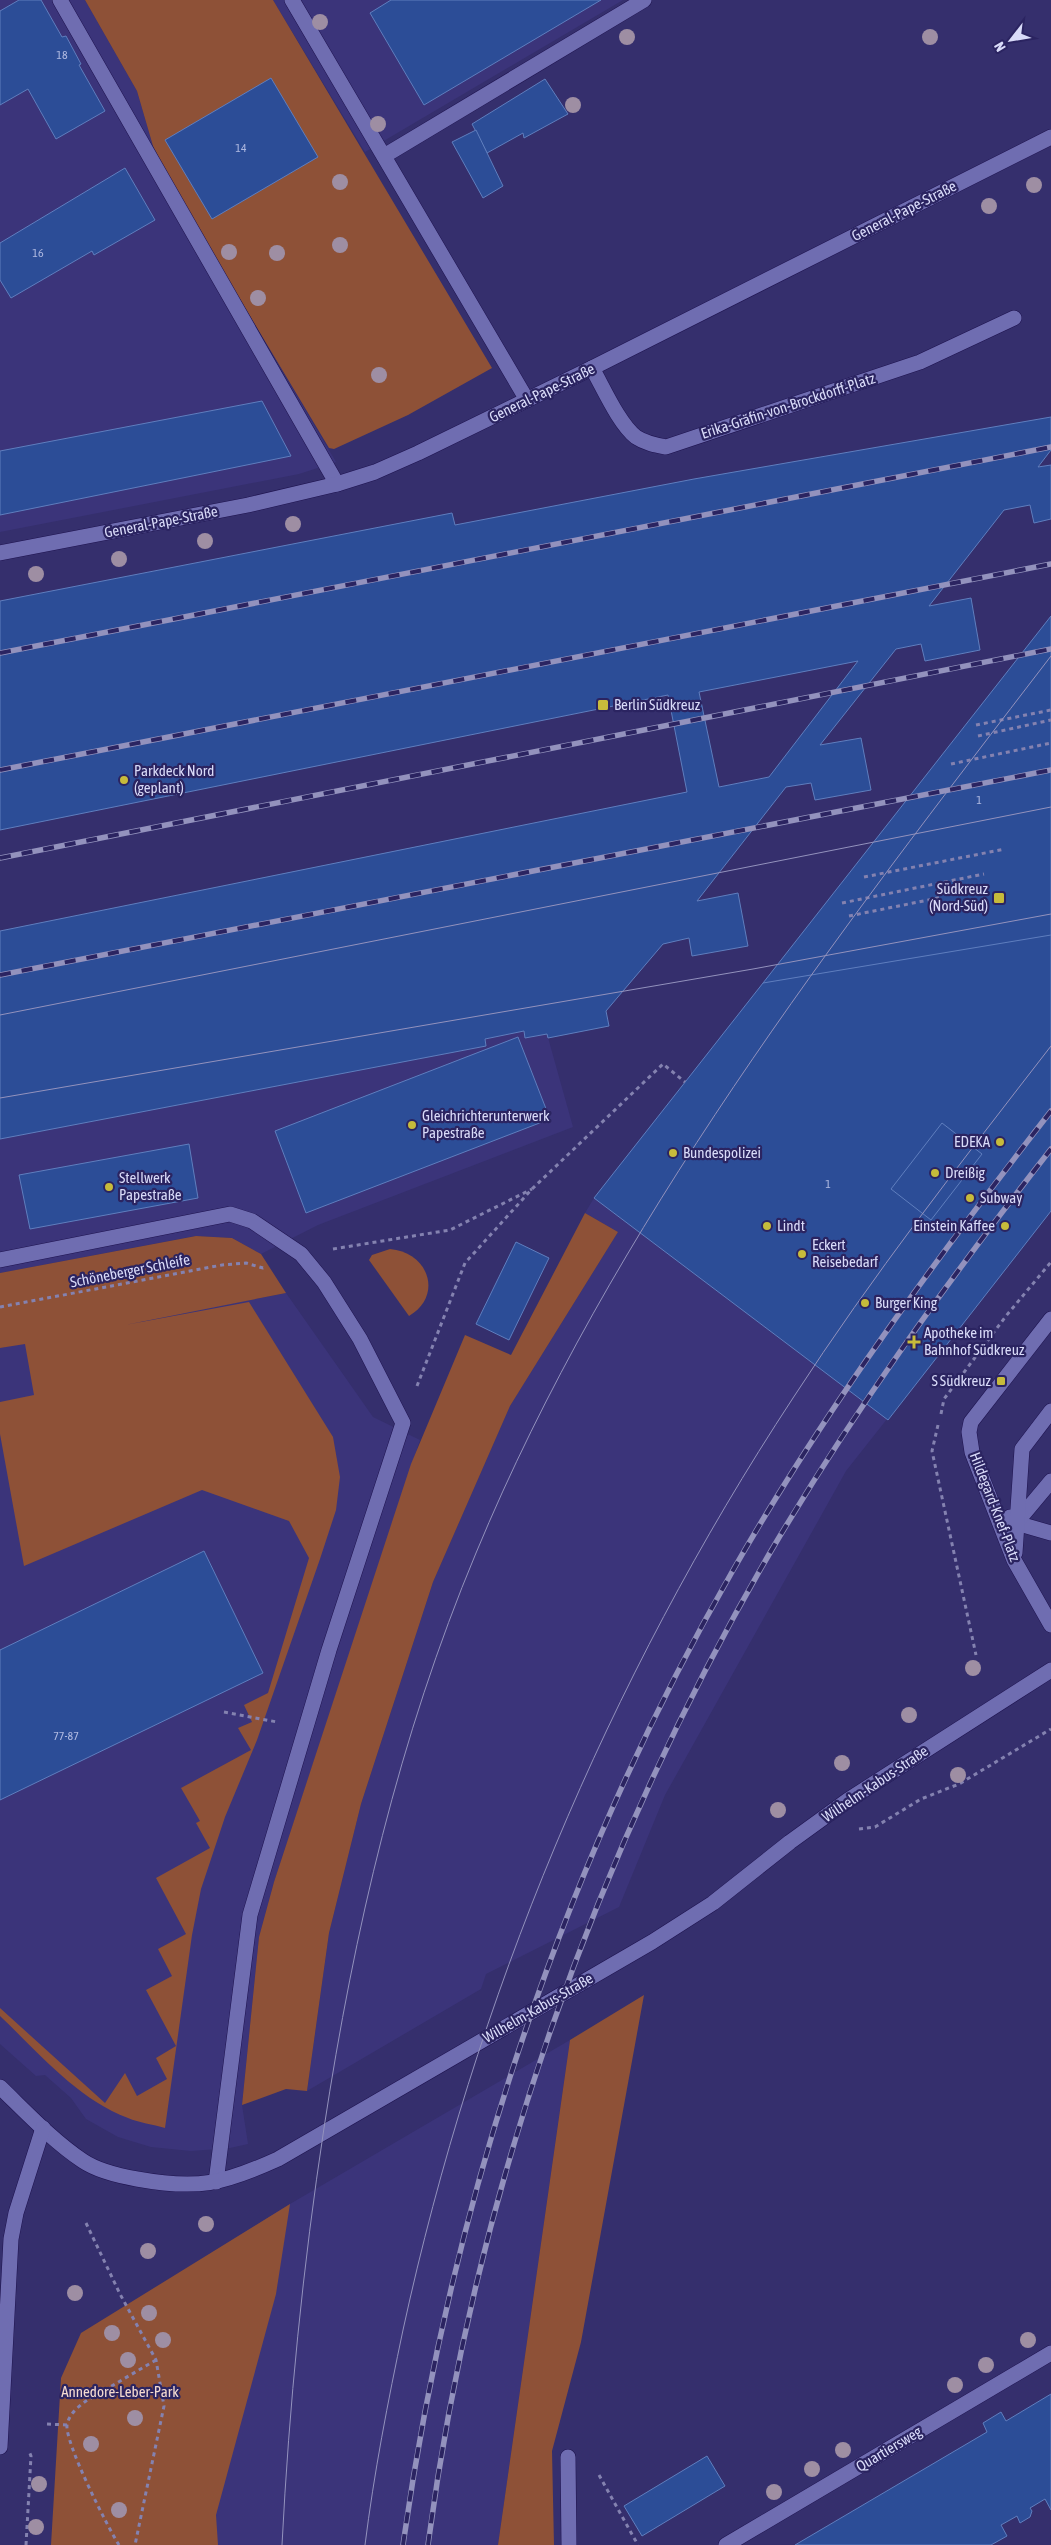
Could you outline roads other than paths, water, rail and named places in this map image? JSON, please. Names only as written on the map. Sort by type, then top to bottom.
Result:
[{"type":"street","points":[[60,0],[337,484]]},
{"type":"street","points":[[292,0],[526,400]]},
{"type":"street","points":[[384,156],[644,0]]},
{"type":"street","name":"General-Pape-Straße","points":[[0,554],[248,505],[337,484],[418,453],[592,368],[1051,137]]},
{"type":"street","name":"Erika-Gräfin-von-Brockdorff-Platz","points":[[592,368],[614,408],[636,436],[650,444],[666,447],[920,362],[1014,318]]},
{"type":"street","points":[[0,1260],[230,1214],[252,1221],[301,1254],[324,1282],[360,1338],[403,1423],[329,1650],[250,1915],[216,2182]]},
{"type":"street","name":"Hildegard-Knef-Platz","points":[[1051,1319],[971,1422],[969,1432],[972,1452],[991,1496],[1014,1560],[1051,1625]]},
{"type":"street","points":[[1014,1560],[1022,1450],[1051,1411]]},
{"type":"street","points":[[1016,1524],[1051,1481]]},
{"type":"street","points":[[991,1496],[1016,1524],[1051,1533]]},
{"type":"street","name":"Wilhelm-Kabus-Straße","points":[[0,2088],[43,2128],[83,2161],[126,2177],[171,2185],[216,2182],[240,2176],[278,2159],[652,1942],[713,1903],[790,1842],[848,1800],[1051,1670]]},
{"type":"street","points":[[0,2447],[3,2343],[14,2222],[43,2128]]},
{"type":"street","name":"Quartiersweg","points":[[726,2545],[1051,2353]]},
{"type":"street","points":[[568,2457],[568,2545]]},
{"type":"tram line","points":[[282,2545],[293,2388],[303,2284],[324,2128],[350,1981],[382,1836],[402,1764],[424,1693],[476,1553],[531,1432],[593,1314],[661,1199],[734,1086],[810,976],[970,761],[1051,656]]},
{"type":"tram line","points":[[0,1015],[1051,807]]},
{"type":"tram line","points":[[0,1098],[753,969],[1051,914]]},
{"type":"tram line","points":[[365,2545],[382,2437],[403,2330],[433,2207],[468,2085],[509,1964],[555,1846],[607,1730],[664,1616],[726,1506],[793,1398],[886,1263],[1051,1046]]},
{"type":"railway","points":[[0,653],[1051,447]]},
{"type":"railway","points":[[0,770],[1051,564]]},
{"type":"railway","points":[[0,858],[1051,649]]},
{"type":"railway","points":[[0,975],[1051,770]]},
{"type":"railway","points":[[403,2545],[424,2418],[451,2291],[483,2166],[521,2042],[565,1921],[615,1802],[671,1685],[732,1572],[805,1452],[843,1394],[924,1279],[1051,1111]]},
{"type":"railway","points":[[428,2545],[449,2415],[476,2285],[510,2157],[550,2031],[597,1907],[649,1785],[707,1667],[771,1551],[803,1499],[869,1396],[904,1346],[976,1246],[1051,1149]]},
{"type":"place","name":"Berlin Südkreuz","points":[[603,705]]},
{"type":"place","name":"Parkdeck Nord (geplant)","points":[[124,780]]},
{"type":"place","name":"Südkreuz (Nord-Süd)","points":[[999,898]]},
{"type":"place","name":"Gleichrichterunterwerk Papestraße","points":[[412,1125]]},
{"type":"place","name":"EDEKA","points":[[1000,1142]]},
{"type":"place","name":"Bundespolizei","points":[[673,1153]]},
{"type":"place","name":"Dreißig","points":[[935,1173]]},
{"type":"place","name":"Stellwerk Papestraße","points":[[109,1187]]},
{"type":"place","name":"Subway","points":[[970,1198]]},
{"type":"place","name":"Lindt","points":[[767,1226]]},
{"type":"place","name":"Einstein Kaffee","points":[[1005,1226]]},
{"type":"place","name":"Eckert Reisebedarf","points":[[802,1254]]},
{"type":"place","name":"Burger King","points":[[865,1303]]},
{"type":"place","name":"Apotheke im Bahnhof Südkreuz","points":[[914,1342]]},
{"type":"place","name":"S Südkreuz","points":[[1001,1381]]},
{"type":"park label","name":"Annedore-Leber-Park","points":[[120,2392]]}]
